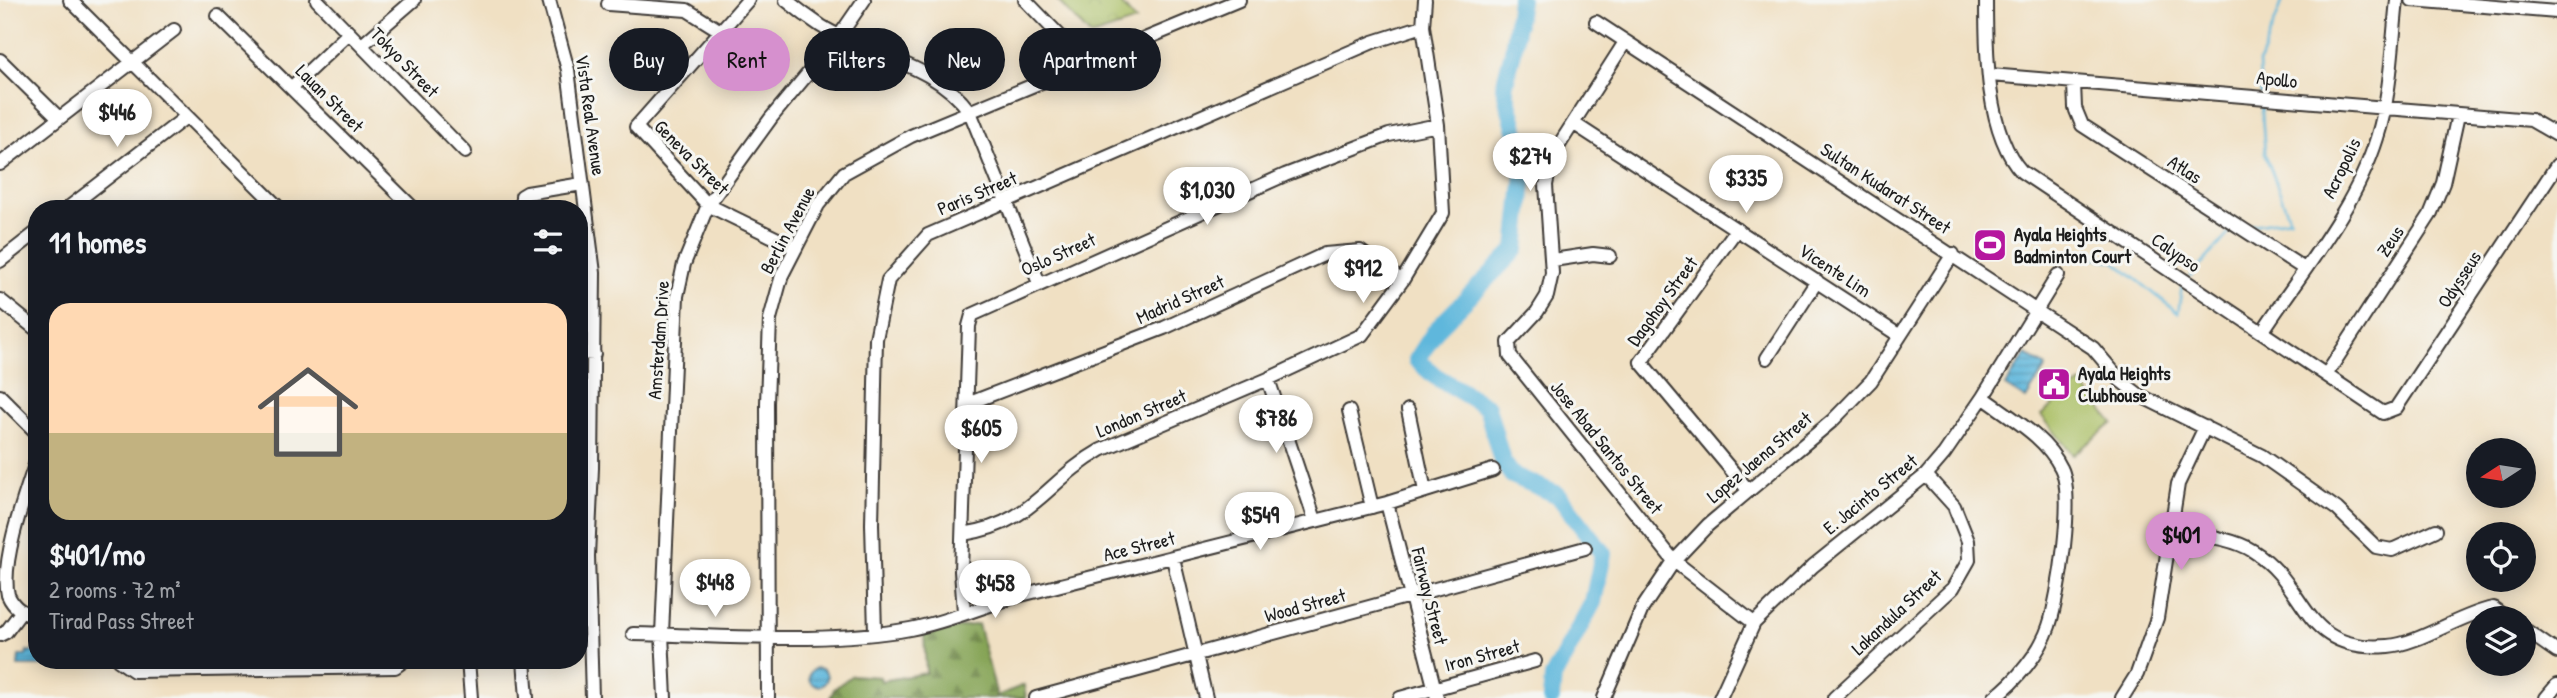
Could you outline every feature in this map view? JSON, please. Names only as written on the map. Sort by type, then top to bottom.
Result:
[{"type":"street","points":[[70,0],[271,200]]},
{"type":"street","name":"Tokyo Street","points":[[317,0],[465,152]]},
{"type":"street","points":[[362,45],[414,0]]},
{"type":"street","name":"Vista Real Avenue","points":[[549,0],[568,70],[584,200]]},
{"type":"street","points":[[721,28],[748,0]]},
{"type":"street","points":[[786,0],[826,28]]},
{"type":"street","name":"Amsterdam Drive","points":[[845,28],[864,0]]},
{"type":"street","points":[[1025,0],[1052,28]]},
{"type":"street","name":"Berlin Avenue","points":[[1161,33],[1239,0]]},
{"type":"street","name":"London Street","points":[[963,534],[990,530],[1011,521],[1080,461],[1101,450],[1268,379],[1362,335],[1402,281],[1443,213],[1438,125],[1423,26],[1424,0]]},
{"type":"street","name":"Calypso","points":[[1986,0],[1990,75],[2003,148],[2022,172],[2383,413],[2390,413]]},
{"type":"street","name":"Acropolis","points":[[2262,332],[2352,195],[2377,139],[2384,110],[2397,0]]},
{"type":"street","points":[[2412,0],[2557,12]]},
{"type":"street","points":[[608,4],[687,10],[716,28]]},
{"type":"street","name":"Lauan Street","points":[[218,16],[405,200]]},
{"type":"street","name":"Sultan Kudarat Street","points":[[1596,22],[2035,308],[2093,348],[2121,381],[2139,395],[2262,456],[2337,509],[2376,547],[2392,550],[2436,530]]},
{"type":"street","name":"Paris Street","points":[[875,632],[872,524],[876,339],[888,280],[928,235],[1373,42],[1423,26]]},
{"type":"street","points":[[0,164],[174,30]]},
{"type":"street","points":[[292,87],[349,33]]},
{"type":"street","points":[[1610,256],[1593,254],[1553,260],[1546,185],[1552,156],[1625,42]]},
{"type":"street","name":"Geneva Street","points":[[703,49],[638,124],[637,130],[708,205],[731,219],[796,248]]},
{"type":"street","points":[[0,60],[58,117]]},
{"type":"street","points":[[910,67],[942,82],[970,112],[1039,283]]},
{"type":"street","name":"Apollo","points":[[1990,75],[2233,94],[2384,110],[2531,120],[2557,135]]},
{"type":"street","name":"Amsterdam Drive","points":[[665,698],[662,634],[677,296],[684,264],[708,205],[771,118],[804,78]]},
{"type":"street","name":"Atlas","points":[[2074,83],[2075,108],[2082,125],[2303,268]]},
{"type":"street","name":"Berlin Avenue","points":[[768,698],[766,637],[770,319],[782,275],[818,205],[844,173],[911,136],[1021,91]]},
{"type":"street","name":"Zeus","points":[[2326,375],[2430,215],[2443,183],[2458,115]]},
{"type":"street","points":[[78,200],[186,117]]},
{"type":"street","name":"Vicente Lim","points":[[1573,123],[1900,336]]},
{"type":"street","name":"Oslo Street","points":[[964,612],[963,534],[972,315],[1284,175],[1389,135],[1438,125]]},
{"type":"street","name":"Odysseus","points":[[2390,413],[2557,165]]},
{"type":"street","points":[[522,200],[522,195],[527,193],[582,184]]},
{"type":"street","name":"Vista Real Avenue","points":[[588,228],[594,273],[594,354],[588,465]]},
{"type":"street","name":"Dagohoy Street","points":[[1737,229],[1641,362],[1748,490]]},
{"type":"street","points":[[0,261],[28,239]]},
{"type":"street","name":"Madrid Street","points":[[967,404],[1164,328],[1325,254],[1360,251],[1402,281]]},
{"type":"street","name":"Lopez Jaena Street","points":[[1604,698],[1642,610],[1674,561],[1707,525],[1832,421],[1871,381],[1953,254]]},
{"type":"street","name":"Jose Abad Santos Street","points":[[1553,260],[1547,296],[1537,313],[1509,342],[1510,356],[1674,561],[1754,623]]},
{"type":"street","name":"E. Jacinto Street","points":[[1720,698],[1754,623],[1813,566],[1926,475],[1983,397],[2035,308],[2058,275]]},
{"type":"street","points":[[1767,358],[1817,281]]},
{"type":"street","points":[[0,300],[28,323]]},
{"type":"street","points":[[588,354],[594,354]]},
{"type":"street","points":[[1268,379],[1315,520]]},
{"type":"street","points":[[0,396],[28,424]]},
{"type":"street","points":[[1983,397],[2042,441],[2061,468],[2068,499],[2049,628],[2028,663],[1994,698]]},
{"type":"street","points":[[1408,410],[1425,491]]},
{"type":"street","points":[[1349,411],[1372,507]]},
{"type":"street","points":[[2122,698],[2137,674],[2157,618],[2178,484],[2205,427]]},
{"type":"street","name":"Ace Street","points":[[633,634],[766,637],[875,632],[945,621],[964,612],[1387,503],[1493,470]]},
{"type":"street","name":"Lakandula Street","points":[[1833,698],[1962,576],[1969,560],[1962,522],[1954,506],[1926,475]]},
{"type":"street","points":[[28,490],[6,567],[8,594],[20,612],[28,615]]},
{"type":"street","name":"Fairway Street","points":[[1387,503],[1436,693]]},
{"type":"street","points":[[2171,530],[2251,549],[2284,577],[2314,624],[2328,635],[2346,643],[2391,646],[2466,615]]},
{"type":"street","name":"Wood Street","points":[[1036,698],[1585,548]]},
{"type":"street","points":[[1173,558],[1206,698]]},
{"type":"street","points":[[0,635],[6,632],[20,612]]},
{"type":"street","name":"Vista Real Avenue","points":[[588,635],[592,698]]},
{"type":"street","points":[[2536,637],[2557,652]]},
{"type":"street","name":"Iron Street","points":[[1400,698],[1436,693],[1535,661]]},
{"type":"street","points":[[131,669],[264,669]]},
{"type":"street","points":[[469,669],[471,698]]},
{"type":"street","points":[[525,669],[527,698]]},
{"type":"street","points":[[2546,698],[2557,684]]},
{"type":"green space","points":[[1057,0],[1118,0],[1136,21],[1115,28],[1083,28]]},
{"type":"green space","points":[[2081,383],[2113,423],[2073,455],[2041,415]]},
{"type":"green space","points":[[978,624],[997,696],[1024,685],[1026,698],[830,698],[834,689],[852,675],[880,677],[881,681],[926,673],[924,634]]},
{"type":"water","points":[[2026,354],[2046,367],[2026,399],[2005,386]]},
{"type":"water","points":[[27,651],[28,666],[18,666],[19,656],[26,656]]},
{"type":"water","points":[[818,668],[824,671],[827,677],[824,683],[818,686],[812,683],[809,677],[812,671]]},
{"type":"waterway","points":[[1520,0],[1513,51],[1504,87],[1525,164],[1516,249],[1436,330],[1417,360],[1435,376],[1487,407],[1502,461],[1512,475],[1558,495],[1603,554],[1593,602],[1553,677],[1551,698]]},
{"type":"waterway","points":[[2261,94],[2259,63],[2283,0]]},
{"type":"waterway","points":[[2246,226],[2290,219],[2265,154],[2261,101]]},
{"type":"waterway","points":[[2191,276],[2233,229]]},
{"type":"waterway","points":[[2070,254],[2114,261],[2178,313],[2182,286]]},
{"type":"place","name":"Ayala Heights Badminton Court","points":[[1990,245]]},
{"type":"place","name":"Ayala Heights Clubhouse","points":[[2054,384]]}]
